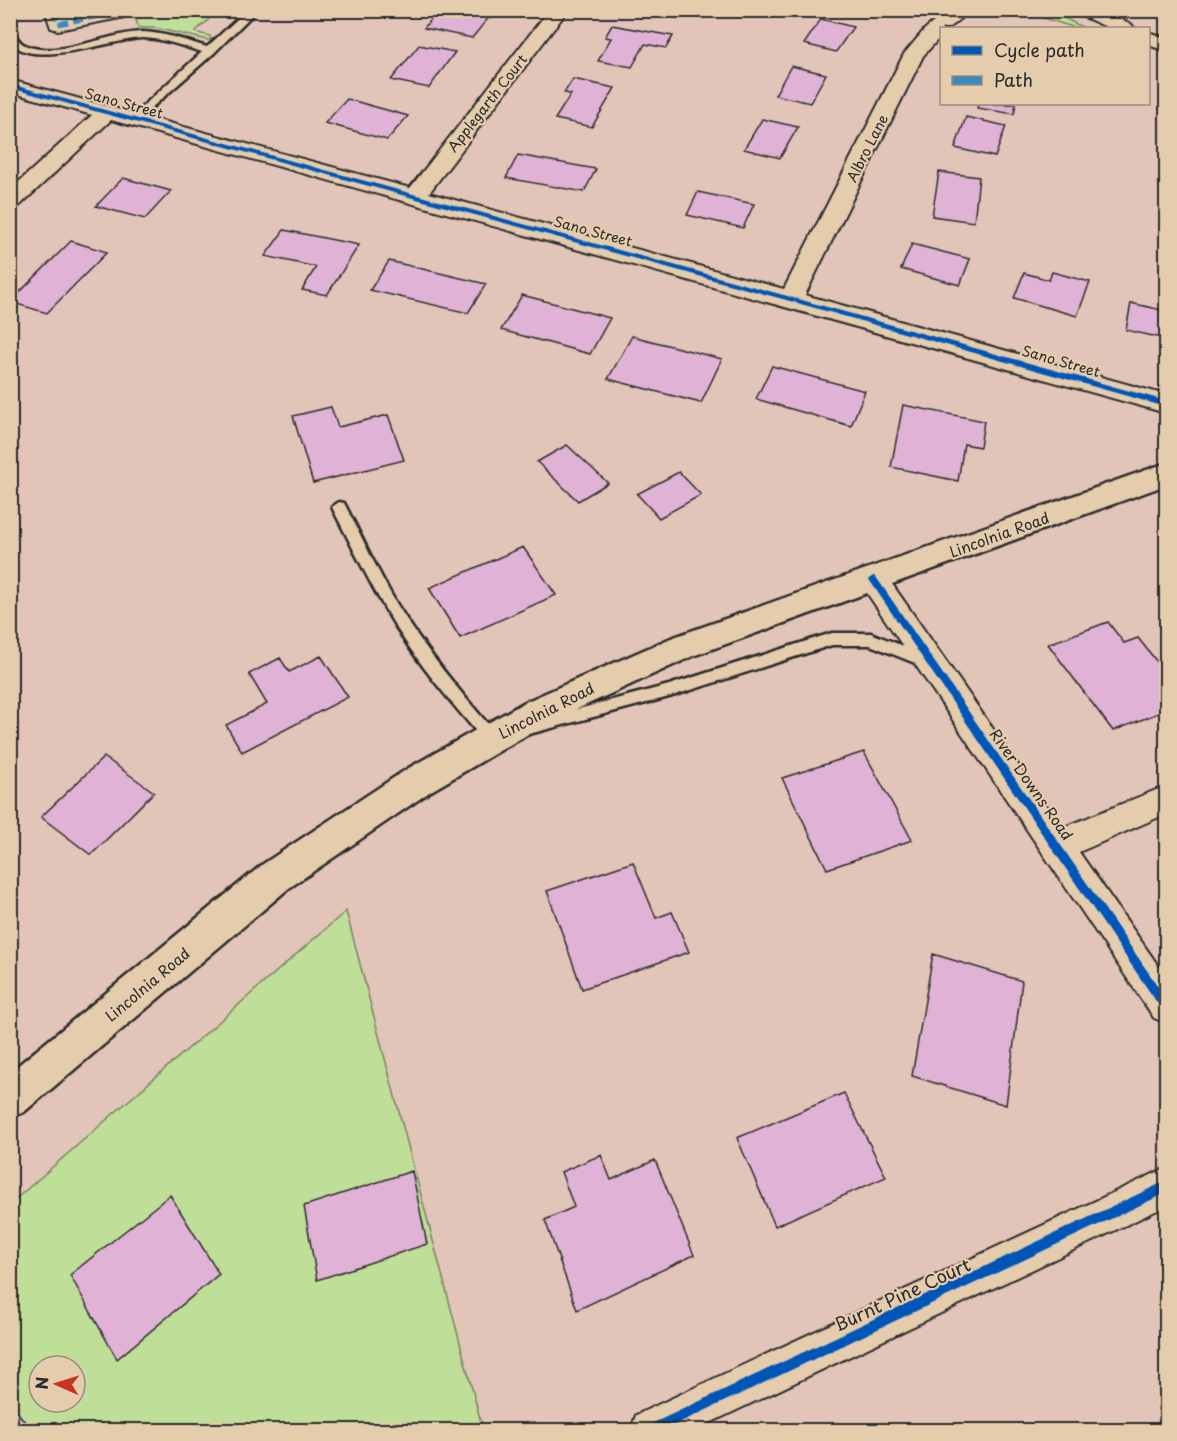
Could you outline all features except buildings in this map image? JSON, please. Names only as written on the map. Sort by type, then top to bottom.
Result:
[{"type":"main road","name":"Lincolnia Road","points":[[10,1098],[276,876],[419,780],[537,712],[635,667],[732,629],[1167,474]]},
{"type":"street","points":[[54,10],[58,24],[120,12]]},
{"type":"street","name":"Applegarth Court","points":[[415,196],[559,10]]},
{"type":"street","name":"Albro Lane","points":[[791,299],[914,54],[932,33],[961,10]]},
{"type":"street","points":[[1084,10],[1122,27]]},
{"type":"street","points":[[1150,38],[1167,45]]},
{"type":"street","name":"Sano Street","points":[[10,86],[791,299],[1167,405]]},
{"type":"street","points":[[10,202],[107,112]]},
{"type":"street","name":"River Downs Road","points":[[873,579],[1167,1006]]},
{"type":"street","points":[[1056,846],[1167,800]]},
{"type":"street","name":"Burnt Pine Court","points":[[651,1431],[1167,1187]]},
{"type":"lane","points":[[134,120],[253,10]]},
{"type":"lane","points":[[10,34],[16,44],[26,49],[46,51],[141,35],[211,51]]},
{"type":"lane","points":[[339,507],[378,584],[402,624],[457,698],[491,738],[669,691],[832,639],[871,639],[931,664]]},
{"type":"green space","points":[[165,11],[218,11],[195,32],[210,36],[211,39],[155,28],[139,28],[135,18],[157,13],[159,17],[167,15]]},
{"type":"green space","points":[[1021,11],[1050,11],[1082,27],[1073,27]]},
{"type":"green space","points":[[346,911],[483,1430],[11,1430],[10,1204]]},
{"type":"waterway","points":[[159,14],[164,13]]},
{"type":"marked path","points":[[54,10],[58,24],[120,12]]},
{"type":"cycle path","points":[[10,86],[1166,404]]},
{"type":"cycle path","points":[[873,579],[1166,1006]]},
{"type":"cycle path","points":[[651,1430],[1166,1187]]}]
